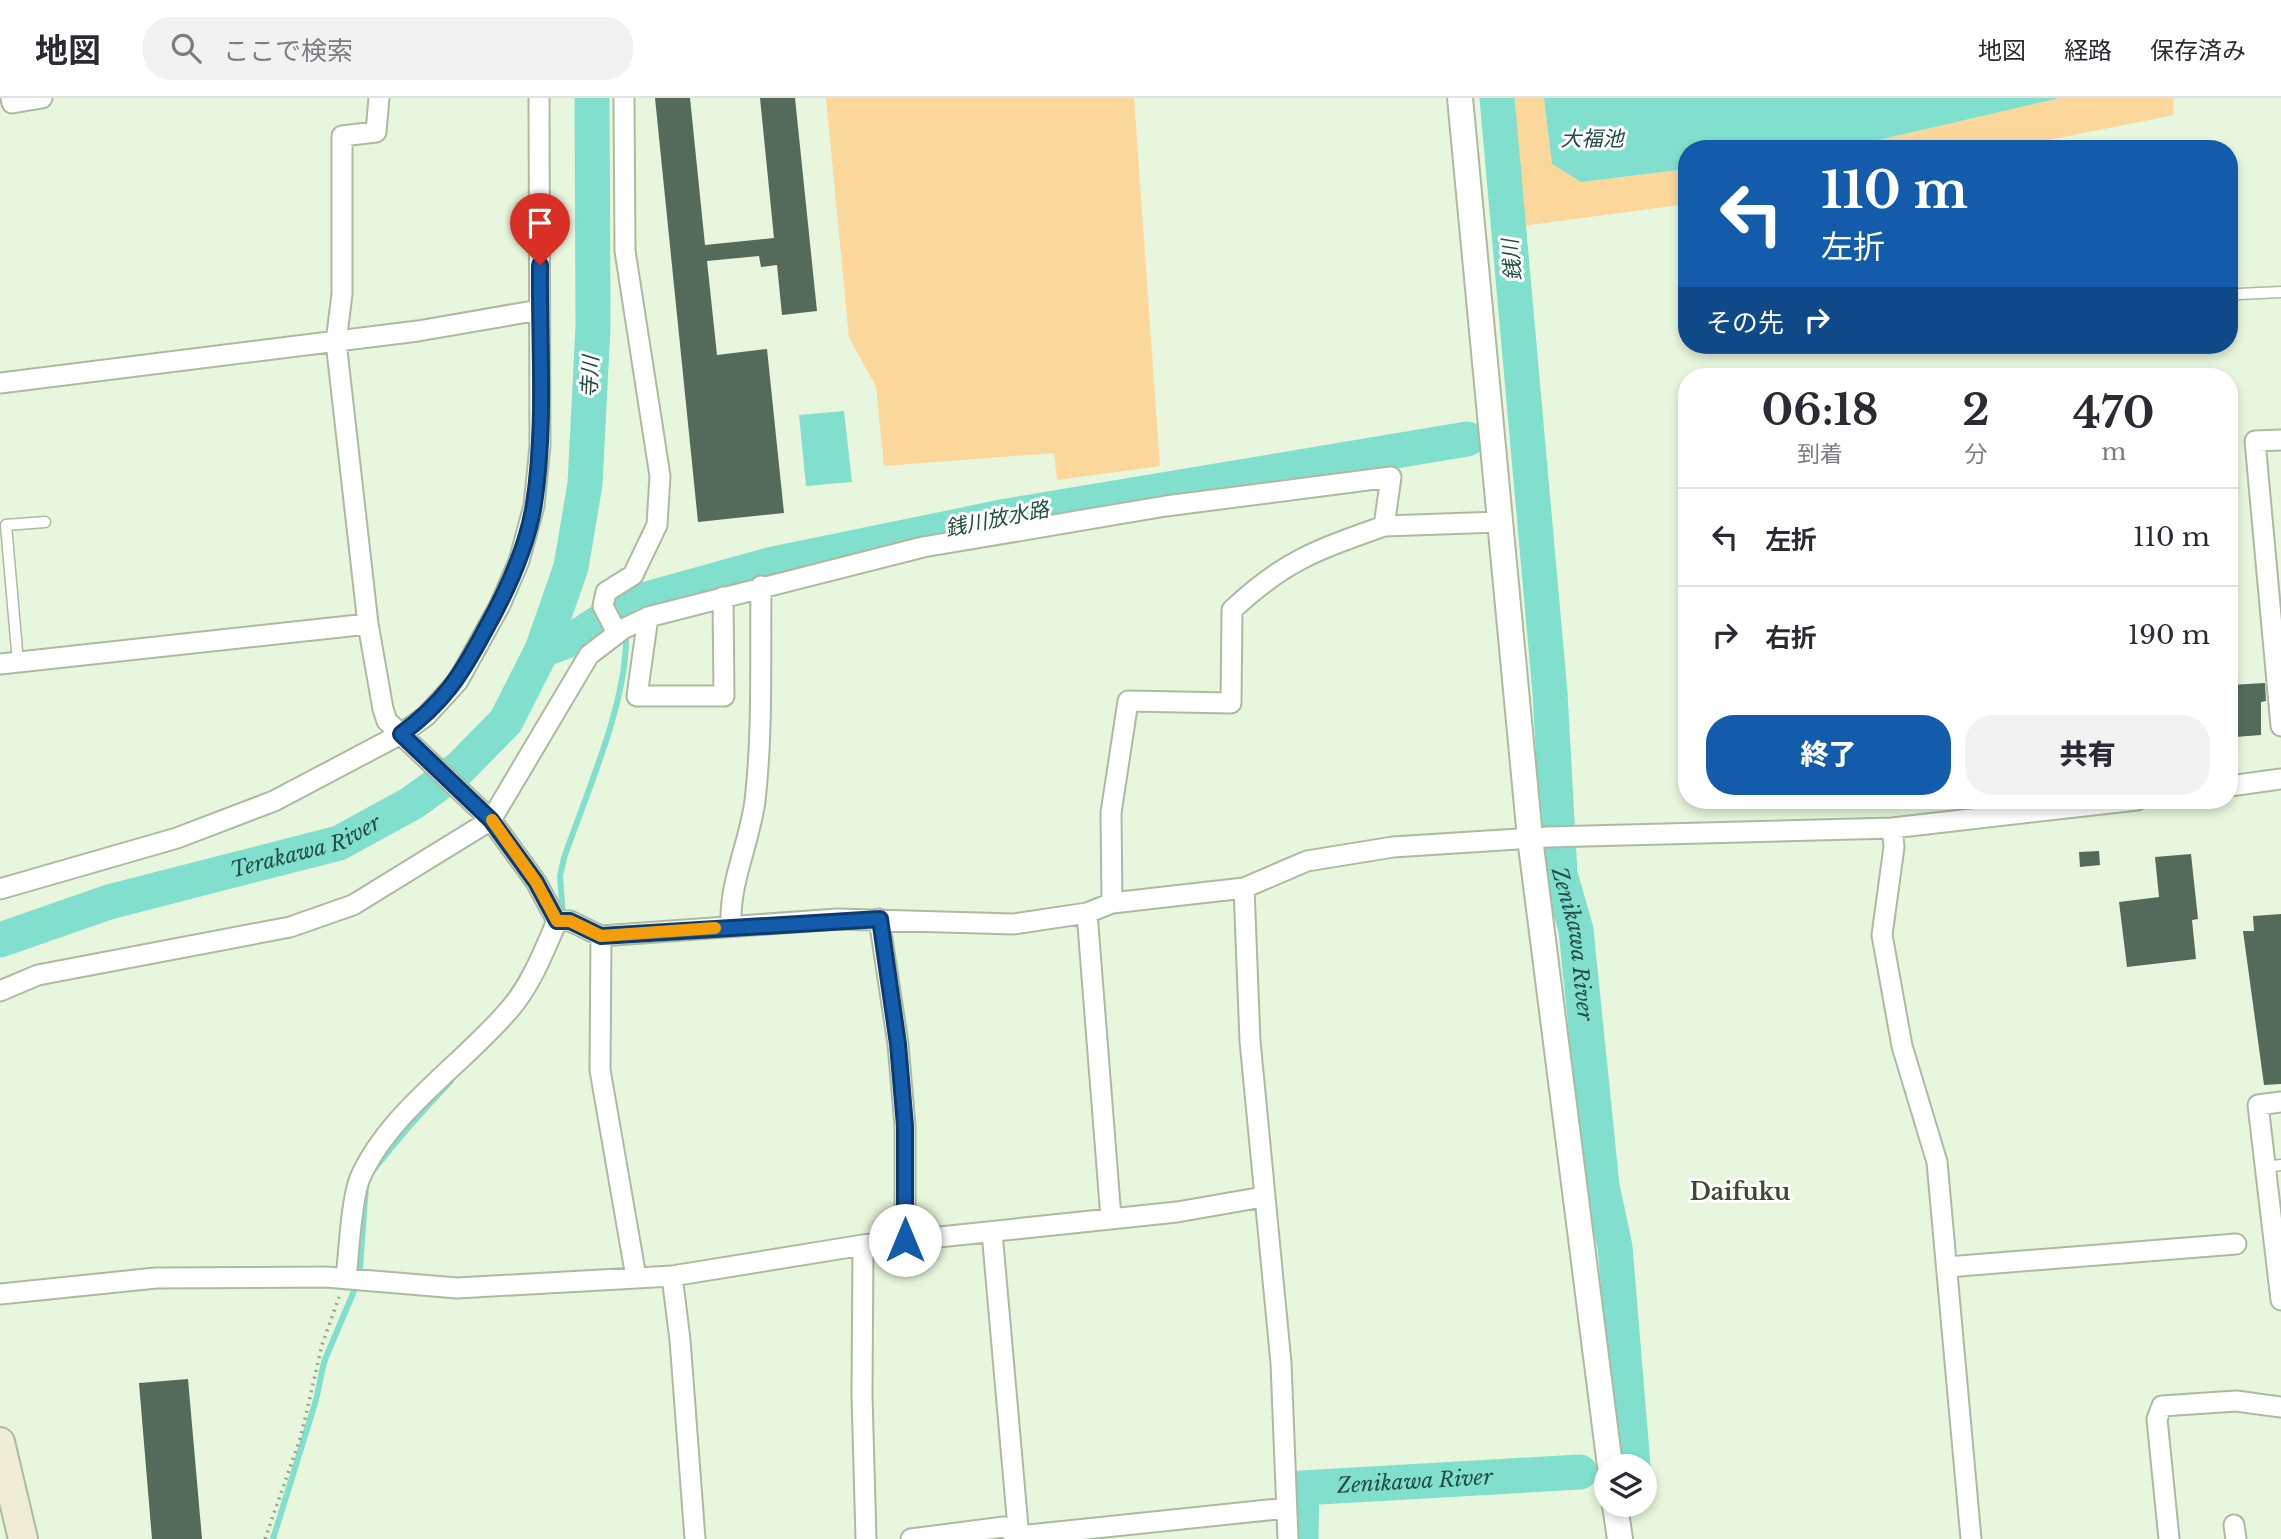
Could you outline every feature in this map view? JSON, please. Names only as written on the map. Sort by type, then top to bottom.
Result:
[{"type":"main road","points":[[0,1442],[23,1539]]},
{"type":"street","points":[[11,98],[12,103],[42,98]]},
{"type":"street","points":[[379,98],[376,132],[342,136],[342,294],[335,342],[369,624],[383,709],[387,721],[487,816],[563,921],[601,936],[880,919],[907,923],[1014,924],[1087,913],[1112,903],[1244,888],[1307,861],[1394,847],[1548,837],[1892,828],[2058,809]]},
{"type":"street","points":[[0,889],[177,838],[274,802],[405,738],[457,681],[500,605],[519,561],[534,506],[540,446],[539,98]]},
{"type":"street","points":[[624,98],[625,251],[660,476],[657,525],[633,575],[606,592],[603,606],[631,626],[638,696],[724,696],[723,597]]},
{"type":"street","points":[[1460,98],[1500,522],[1548,837],[1609,1454]]},
{"type":"street","points":[[0,383],[335,342],[539,310]]},
{"type":"street","points":[[2281,440],[2255,441],[2281,726]]},
{"type":"street","points":[[0,991],[38,975],[290,927],[353,905],[487,816],[589,655],[631,626],[761,586],[923,547],[1166,506],[1391,477],[1384,526]]},
{"type":"street","points":[[1112,903],[1111,813],[1128,701],[1231,703],[1232,610],[1265,579],[1304,555],[1384,526],[1500,522]]},
{"type":"street","points":[[731,926],[730,897],[752,827],[757,781],[761,586]]},
{"type":"street","points":[[9,663],[369,624]]},
{"type":"street","points":[[2238,785],[2281,779]]},
{"type":"street","points":[[1892,828],[1894,847],[1882,935],[1902,1046],[1937,1162],[1971,1539]]},
{"type":"street","points":[[1244,888],[1247,981],[1263,1197],[1281,1363],[1288,1539]]},
{"type":"street","points":[[1087,913],[1111,1218]]},
{"type":"street","points":[[880,919],[898,1044],[905,1126],[905,1240]]},
{"type":"street","points":[[352,1280],[359,1181],[373,1153],[415,1105],[510,1009],[563,921]]},
{"type":"street","points":[[601,936],[600,1070],[636,1277]]},
{"type":"street","points":[[2280,1290],[2273,1166],[2258,1105],[2281,1102]]},
{"type":"street","points":[[0,1294],[156,1278],[352,1280],[457,1288],[672,1276],[863,1245],[1177,1212],[1263,1197]]},
{"type":"street","points":[[992,1232],[1019,1538]]},
{"type":"street","points":[[1947,1267],[2236,1244]]},
{"type":"street","points":[[863,1245],[862,1395],[866,1539]]},
{"type":"street","points":[[672,1276],[695,1539]]},
{"type":"street","points":[[2169,1539],[2157,1419],[2162,1406],[2236,1401],[2281,1407]]},
{"type":"street","points":[[911,1539],[1004,1527],[1019,1538],[1287,1508]]},
{"type":"street","points":[[1617,1517],[1620,1539]]},
{"type":"lane","points":[[2239,294],[2281,292]]},
{"type":"lane","points":[[9,663],[4,545],[6,525],[45,522]]},
{"type":"path","points":[[265,1539],[301,1436],[322,1345],[352,1280]]},
{"type":"shaded area","points":[[826,98],[1134,98],[1160,466],[1057,480],[1054,453],[884,466],[876,386],[849,338]]},
{"type":"shaded area","points":[[1507,98],[1544,98],[1552,164],[1581,182],[1678,170],[1678,205],[1522,226]]},
{"type":"shaded area","points":[[2060,98],[2173,98],[2174,115],[2048,140],[1879,140]]},
{"type":"water","name":"大福池","points":[[1544,98],[2060,98],[1879,140],[1678,140],[1678,170],[1581,182],[1552,164]]},
{"type":"water","points":[[844,411],[852,482],[806,486],[799,415]]},
{"type":"building","points":[[655,98],[690,98],[705,245],[774,238],[760,98],[795,98],[817,311],[782,315],[777,265],[761,267],[759,256],[707,261],[717,355],[767,349],[784,513],[698,522]]},
{"type":"building","points":[[2265,683],[2266,701],[2261,702],[2261,735],[2238,737],[2238,685]]},
{"type":"building","points":[[2099,851],[2100,865],[2080,867],[2079,852]]},
{"type":"building","points":[[2191,854],[2198,919],[2192,920],[2196,959],[2127,967],[2119,902],[2159,897],[2155,857]]},
{"type":"building","points":[[2281,914],[2281,1084],[2264,1085],[2243,931],[2254,931],[2253,916]]},
{"type":"building","points":[[188,1379],[202,1539],[152,1539],[139,1383]]},
{"type":"waterway","name":"Terakawa River","points":[[0,940],[109,902],[339,843],[412,803],[460,768],[506,721],[542,650],[571,567],[585,484],[593,327],[592,98]]},
{"type":"waterway","name":"Zenikawa River","points":[[1497,98],[1550,693],[1560,874],[1576,930],[1602,1186],[1615,1247],[1632,1454]]},
{"type":"waterway","name":"銭川放水路","points":[[542,650],[577,637],[618,610],[643,600],[769,565],[1007,516],[1467,439]]},
{"type":"waterway","points":[[563,916],[560,876],[564,858],[603,751],[624,667],[626,637],[618,610]]},
{"type":"waterway","points":[[372,1172],[451,1081]]},
{"type":"waterway","points":[[273,1539],[316,1400],[324,1362],[354,1291],[360,1268],[366,1186]]},
{"type":"waterway","name":"Zenikawa River","points":[[1301,1539],[1302,1488],[1580,1472]]},
{"type":"slow traffic","points":[[492,820],[536,882],[557,921],[570,921],[601,936],[715,928]]},
{"type":"district","name":"Daifuku","points":[[1740,1192]]},
{"type":"route","points":[[540,265],[540,446],[534,506],[519,561],[500,605],[457,681],[426,716],[401,734],[491,820],[536,882],[557,921],[570,921],[601,936],[837,919],[880,919],[898,1044],[905,1126],[905,1240]]},
{"type":"water label","name":"銭川","points":[[1512,260]]},
{"type":"water label","name":"寺川","points":[[590,377]]}]
